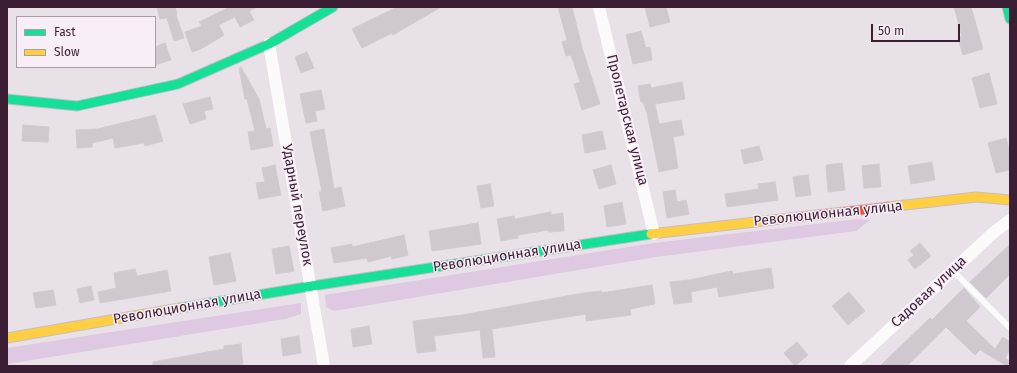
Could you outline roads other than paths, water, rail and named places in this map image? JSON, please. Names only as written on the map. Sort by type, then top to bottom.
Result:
[{"type":"street","points":[[7,99],[77,106],[178,84],[269,44],[333,7]]},
{"type":"street","name":"Пролетарская улица","points":[[599,7],[654,234]]},
{"type":"street","points":[[1007,7],[1010,19]]},
{"type":"street","name":"Ударный переулок","points":[[269,44],[312,286],[324,366]]},
{"type":"street","name":"Революционная улица","points":[[7,338],[312,286],[654,234],[976,197],[1010,200]]},
{"type":"street","name":"Садовая улица","points":[[850,366],[952,270],[993,233],[1010,220]]},
{"type":"lane","points":[[952,270],[1010,328]]}]
